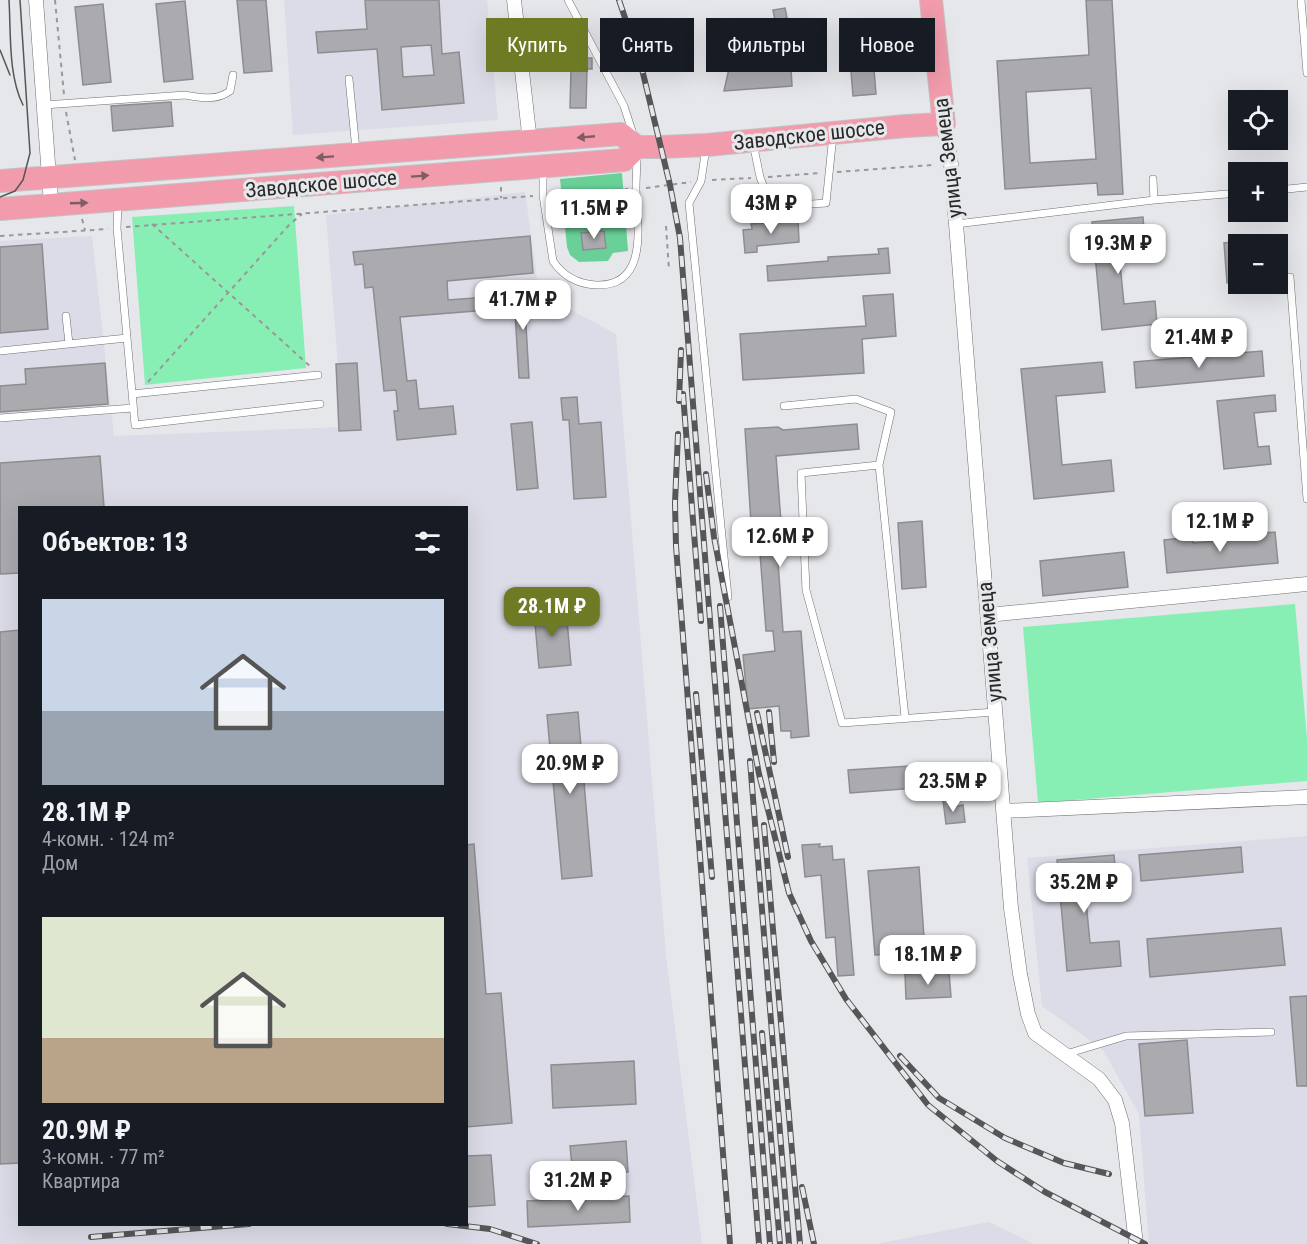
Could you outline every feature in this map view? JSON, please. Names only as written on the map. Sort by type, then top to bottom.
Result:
[{"type":"main road","name":"улица Земеца","points":[[931,0],[944,124]]},
{"type":"main road","name":"Заводское шоссе","points":[[0,181],[621,134],[638,147],[707,145],[944,124]]},
{"type":"main road","name":"Заводское шоссе","points":[[0,209],[624,160],[638,147]]},
{"type":"street","points":[[36,0],[51,204]]},
{"type":"street","points":[[514,0],[530,142]]},
{"type":"street","name":"улица Земеца","points":[[944,124],[951,164],[1011,908],[1020,974],[1028,1014],[1035,1033],[1099,1079],[1115,1100],[1122,1123],[1136,1244]]},
{"type":"street","points":[[988,615],[1307,584]]},
{"type":"street","points":[[1004,810],[1307,797]]},
{"type":"lane","points":[[542,167],[543,195],[553,261],[571,279],[586,284],[602,285],[618,281],[637,256],[639,238],[636,189],[638,147],[624,106],[568,0]]},
{"type":"lane","points":[[1300,0],[1307,73]]},
{"type":"lane","points":[[44,105],[185,95],[220,98],[230,91],[232,75]]},
{"type":"lane","points":[[349,79],[357,155]]},
{"type":"lane","points":[[752,141],[760,177],[771,207],[826,203],[833,133]]},
{"type":"lane","points":[[707,145],[701,181],[689,203],[728,597]]},
{"type":"lane","points":[[1153,179],[1154,200]]},
{"type":"lane","points":[[1288,189],[1307,187]]},
{"type":"lane","points":[[956,224],[1154,200],[1228,194]]},
{"type":"lane","points":[[118,201],[117,228],[127,338],[135,393],[133,408],[135,425],[320,404]]},
{"type":"lane","points":[[1290,278],[1307,500]]},
{"type":"lane","points":[[66,316],[69,344]]},
{"type":"lane","points":[[0,351],[127,338]]},
{"type":"lane","points":[[135,393],[318,374]]},
{"type":"lane","points":[[783,406],[856,399],[891,412],[879,465],[905,717]]},
{"type":"lane","points":[[0,418],[133,408]]},
{"type":"lane","points":[[879,465],[801,472],[806,590],[842,723],[995,712]]},
{"type":"lane","points":[[1063,1055],[1126,1036],[1271,1032]]},
{"type":"path","points":[[56,0],[65,104],[75,158],[75,175]]},
{"type":"path","points":[[0,236],[932,165]]},
{"type":"path","points":[[78,202],[85,230]]},
{"type":"path","points":[[135,393],[289,225],[303,214]]},
{"type":"path","points":[[152,224],[318,374]]},
{"type":"path","points":[[666,226],[669,270]]},
{"type":"shaded area","points":[[284,0],[487,0],[489,18],[486,18],[486,72],[494,72],[498,120],[293,135]]},
{"type":"shaded area","points":[[525,192],[539,293],[616,334],[666,955],[702,1244],[0,1244],[0,241],[92,236],[114,436],[343,427],[326,215]]},
{"type":"shaded area","points":[[1307,836],[1307,1244],[1149,1244],[1139,1114],[1103,1050],[1042,1006],[1027,858]]},
{"type":"shaded area","points":[[989,1222],[1034,1244],[876,1244]]},
{"type":"green space","points":[[622,173],[628,251],[613,253],[608,261],[579,262],[570,255],[567,247],[560,179]]},
{"type":"green space","points":[[294,206],[306,368],[145,385],[132,217]]},
{"type":"green space","points":[[1295,604],[1307,739],[1307,781],[1038,803],[1023,627]]},
{"type":"building","points":[[237,0],[266,0],[272,71],[244,73]]},
{"type":"building","points":[[365,0],[439,0],[442,54],[459,52],[464,103],[382,110],[377,49],[318,53],[316,32],[367,29]],"holes":[[[431,45],[434,75],[403,77],[401,47]]]},
{"type":"building","points":[[1086,0],[1112,0],[1123,194],[1098,195],[1097,183],[1005,189],[997,61],[1089,55]],"holes":[[[1091,88],[1096,159],[1030,163],[1026,92]]]},
{"type":"building","points":[[185,1],[193,79],[164,82],[156,4]]},
{"type":"building","points":[[103,4],[111,82],[83,85],[75,7]]},
{"type":"building","points":[[785,8],[787,18],[775,18],[773,10]]},
{"type":"building","points":[[588,58],[592,58],[592,69],[588,69]]},
{"type":"building","points":[[571,72],[587,72],[586,108],[570,108]]},
{"type":"building","points":[[728,72],[791,72],[792,86],[724,91]]},
{"type":"building","points":[[851,72],[874,72],[876,94],[853,96]]},
{"type":"building","points":[[171,102],[173,126],[113,131],[111,106]]},
{"type":"building","points":[[1143,217],[1145,241],[1118,243],[1124,304],[1155,301],[1157,324],[1102,330],[1092,222]]},
{"type":"building","points":[[798,220],[799,242],[757,246],[757,252],[745,253],[743,230],[752,229],[751,224]]},
{"type":"building","points":[[604,231],[606,248],[583,250],[581,233]]},
{"type":"building","points":[[530,236],[533,273],[447,281],[448,300],[487,297],[488,310],[400,317],[407,381],[416,380],[419,409],[453,406],[456,434],[397,440],[394,411],[398,411],[396,390],[384,391],[373,287],[365,288],[363,264],[355,265],[353,252]]},
{"type":"building","points":[[1228,242],[1227,283],[1224,243]]},
{"type":"building","points":[[42,244],[48,329],[0,333],[0,247]]},
{"type":"building","points":[[888,248],[890,273],[768,281],[767,266],[828,261],[828,257],[879,254],[878,249]]},
{"type":"building","points":[[535,294],[536,307],[525,308],[529,378],[519,378],[514,296]]},
{"type":"building","points":[[893,294],[896,336],[862,339],[864,373],[743,380],[740,334],[866,326],[863,296]]},
{"type":"building","points":[[1262,351],[1264,376],[1136,388],[1134,362]]},
{"type":"building","points":[[1102,362],[1105,392],[1056,396],[1062,465],[1111,460],[1114,491],[1034,499],[1021,369]]},
{"type":"building","points":[[105,363],[108,404],[0,412],[0,386],[26,384],[25,369]]},
{"type":"building","points":[[357,363],[361,430],[339,431],[336,364]]},
{"type":"building","points":[[1275,395],[1276,411],[1254,413],[1258,447],[1269,446],[1271,464],[1224,469],[1217,401]]},
{"type":"building","points":[[577,397],[579,424],[601,422],[606,497],[574,499],[569,420],[563,420],[561,398]]},
{"type":"building","points":[[532,422],[538,488],[517,490],[511,424]]},
{"type":"building","points":[[857,424],[859,449],[776,456],[783,548],[777,548],[783,632],[801,631],[809,736],[791,738],[791,731],[781,731],[779,706],[748,709],[743,655],[775,651],[773,631],[766,631],[760,554],[753,554],[745,429],[778,427],[783,430]]},
{"type":"building","points":[[100,456],[104,506],[18,506],[18,573],[0,574],[0,463]]},
{"type":"building","points":[[922,521],[926,587],[902,589],[898,523]]},
{"type":"building","points":[[1275,532],[1278,563],[1167,573],[1164,540],[1193,537],[1193,543],[1252,538],[1252,534]]},
{"type":"building","points":[[1124,552],[1128,587],[1043,596],[1040,561]]},
{"type":"building","points":[[566,609],[571,665],[539,668],[534,612]]},
{"type":"building","points":[[18,630],[18,1163],[0,1164],[0,632]]},
{"type":"building","points":[[578,712],[592,876],[562,879],[547,715]]},
{"type":"building","points":[[941,764],[943,786],[850,793],[848,770]]},
{"type":"building","points":[[953,799],[954,807],[963,805],[965,822],[946,824],[943,800]]},
{"type":"building","points":[[474,844],[486,994],[501,993],[512,1123],[468,1127],[468,845]]},
{"type":"building","points":[[820,844],[819,847],[832,846],[833,860],[844,859],[854,975],[838,976],[835,937],[826,938],[821,875],[805,877],[802,845]]},
{"type":"building","points":[[1241,847],[1243,872],[1141,881],[1139,855]]},
{"type":"building","points":[[1114,855],[1116,877],[1084,880],[1090,943],[1119,941],[1121,966],[1067,971],[1057,860]]},
{"type":"building","points":[[919,867],[925,951],[875,955],[868,871]]},
{"type":"building","points":[[1281,928],[1285,965],[1150,977],[1147,939]]},
{"type":"building","points":[[949,972],[951,997],[906,999],[905,974]]},
{"type":"building","points":[[1307,996],[1307,1086],[1297,1086],[1290,997]]},
{"type":"building","points":[[1187,1040],[1193,1113],[1145,1116],[1139,1044]]},
{"type":"building","points":[[634,1061],[636,1104],[553,1108],[551,1065]]},
{"type":"building","points":[[626,1141],[628,1172],[573,1177],[570,1146]]},
{"type":"building","points":[[491,1155],[495,1205],[468,1207],[468,1156]]},
{"type":"building","points":[[629,1196],[630,1222],[528,1227],[527,1201]]},
{"type":"tram line","points":[[9,0],[13,67],[23,105]]},
{"type":"tram line","points":[[0,197],[15,191],[23,180],[30,153],[20,0]]},
{"type":"tram line","points":[[0,50],[10,75]]},
{"type":"railway","points":[[619,0],[641,65],[670,185],[680,238],[759,1244]]},
{"type":"railway","points":[[679,401],[681,350]]},
{"type":"railway","points":[[683,394],[701,621]]},
{"type":"railway","points":[[678,434],[676,546],[730,1244]]},
{"type":"railway","points":[[706,474],[714,537],[759,774],[789,893],[811,941],[846,999],[928,1105],[997,1161],[1045,1192],[1145,1244]]},
{"type":"railway","points":[[720,606],[770,1244]]},
{"type":"railway","points":[[696,694],[712,877]]},
{"type":"railway","points":[[769,712],[774,762]]},
{"type":"railway","points":[[757,713],[788,857]]},
{"type":"railway","points":[[750,761],[789,1244]]},
{"type":"railway","points":[[764,825],[800,1244]]},
{"type":"railway","points":[[762,1033],[780,1244]]},
{"type":"railway","points":[[900,1056],[939,1098],[1005,1138],[1064,1163],[1109,1174]]},
{"type":"railway","points":[[802,1187],[814,1244]]},
{"type":"railway","points":[[91,1237],[225,1226]]},
{"type":"railway","points":[[464,1226],[490,1229],[537,1244]]}]
